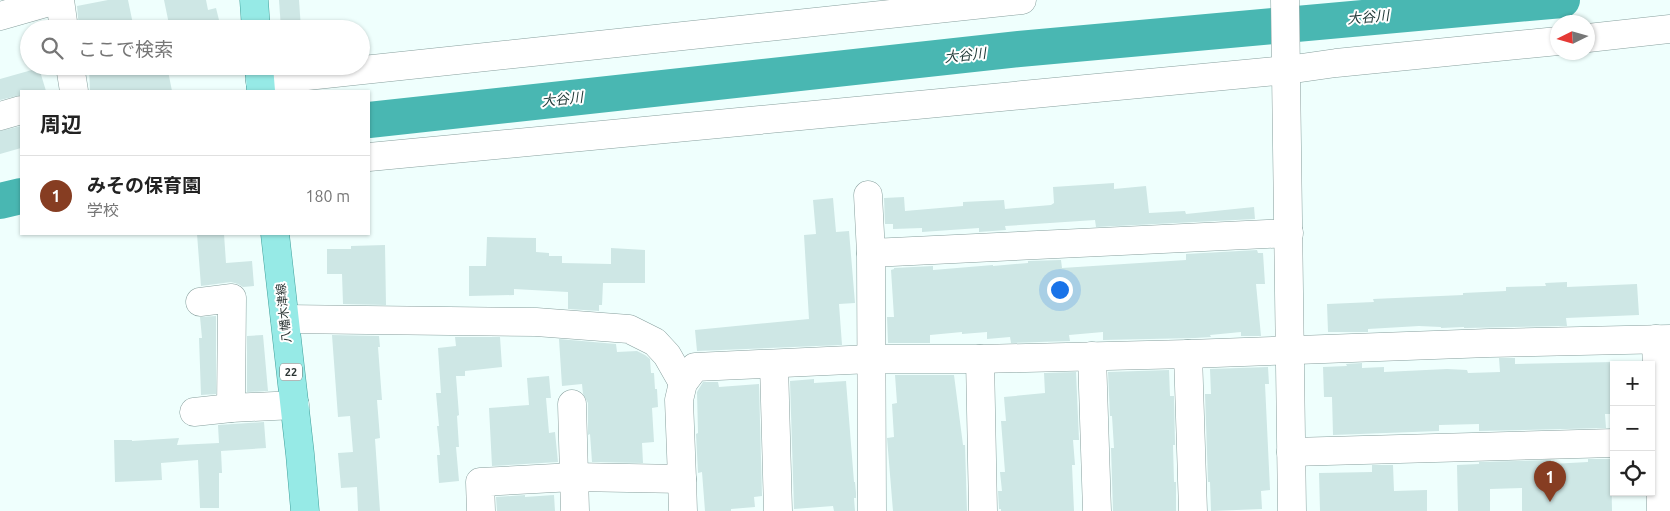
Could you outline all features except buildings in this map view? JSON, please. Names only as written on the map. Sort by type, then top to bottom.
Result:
[{"type":"main road","points":[[254,0],[255,20]]},
{"type":"main road","name":"八幡木津線","points":[[275,235],[305,511]]},
{"type":"street","points":[[0,16],[56,0]]},
{"type":"street","points":[[60,0],[63,20]]},
{"type":"street","points":[[370,68],[1022,0]]},
{"type":"street","points":[[1285,0],[1292,511]]},
{"type":"street","points":[[1595,37],[1670,29]]},
{"type":"street","points":[[370,157],[1286,65],[1336,63],[1550,42]]},
{"type":"street","points":[[71,75],[74,90]]},
{"type":"street","points":[[260,79],[299,75]]},
{"type":"street","points":[[0,116],[20,110]]},
{"type":"street","points":[[868,195],[871,254],[872,511]]},
{"type":"street","points":[[871,254],[1289,234]]},
{"type":"street","points":[[200,302],[232,298],[231,408]]},
{"type":"street","points":[[285,319],[536,322],[629,329],[655,342],[667,355],[684,383]]},
{"type":"street","points":[[683,511],[679,400],[684,383],[695,367],[871,359],[980,359],[1188,354],[1663,339],[1660,442],[1661,511]]},
{"type":"street","points":[[1188,354],[1193,511]]},
{"type":"street","points":[[1092,356],[1097,511]]},
{"type":"street","points":[[980,359],[983,511]]},
{"type":"street","points":[[774,364],[778,511]]},
{"type":"street","points":[[572,404],[575,511]]},
{"type":"street","points":[[194,412],[295,405]]},
{"type":"street","points":[[1291,452],[1610,443]]},
{"type":"street","points":[[481,511],[480,482],[574,477],[682,479]]},
{"type":"waterway","name":"大谷川","points":[[370,120],[1019,49],[1562,0]]},
{"type":"waterway","name":"大谷川","points":[[0,201],[20,196]]},
{"type":"place","name":"みその保育園","points":[[1550,502]]}]
